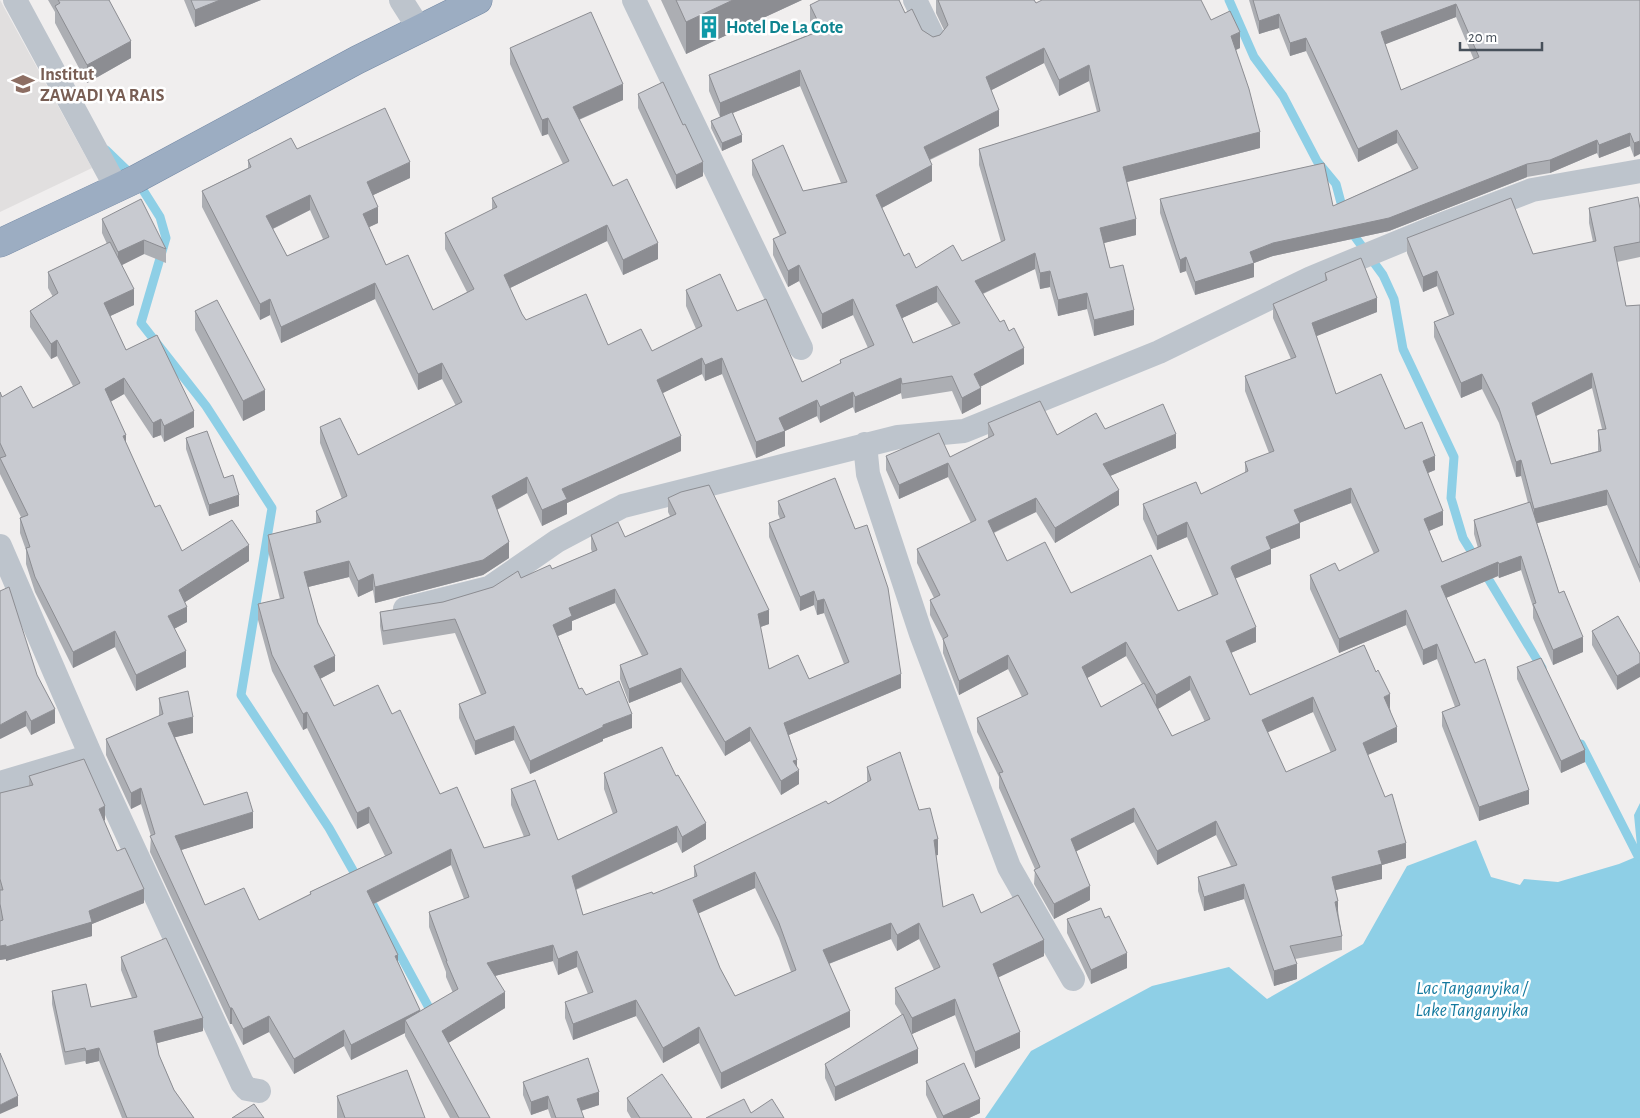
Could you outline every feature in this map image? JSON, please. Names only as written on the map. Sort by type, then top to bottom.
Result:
[{"type":"highway","points":[[0,243],[136,179],[357,60],[478,0]]},
{"type":"street","points":[[16,0],[116,188]]},
{"type":"street","points":[[401,0],[420,30]]},
{"type":"street","points":[[634,0],[802,348]]},
{"type":"street","points":[[915,0],[934,39]]},
{"type":"street","points":[[384,613],[440,602],[489,588],[557,541],[623,506],[865,444],[898,437],[964,431],[1159,352],[1350,261],[1532,190],[1640,171]]},
{"type":"street","points":[[865,444],[868,474],[921,634],[1010,867],[1073,979]]},
{"type":"street","points":[[0,546],[91,756],[242,1084],[246,1089],[259,1091]]},
{"type":"street","points":[[0,783],[91,756]]},
{"type":"shaded area","name":"Institut ZAWADI YA RAIS","points":[[0,0],[92,168],[0,212]]},
{"type":"water","name":"Lac Tanganyika / Lake Tanganyika","points":[[1640,803],[1640,1118],[985,1118],[1031,1051],[1152,986],[1229,967],[1267,999],[1363,944],[1407,866],[1476,840],[1491,877],[1520,885],[1524,879],[1558,882],[1619,864],[1638,856],[1634,815]]},
{"type":"building","points":[[58,0],[109,0],[131,41],[87,65],[55,6],[60,3]]},
{"type":"building","points":[[191,0],[220,0],[195,10]]},
{"type":"building","points":[[676,0],[733,0],[686,22]]},
{"type":"building","points":[[820,0],[899,0],[905,13],[912,9],[922,30],[933,37],[940,35],[948,25],[938,0],[1034,0],[1036,3],[1042,0],[1201,0],[1211,20],[1230,11],[1240,32],[1231,36],[1249,89],[1260,132],[1123,167],[1136,219],[1100,228],[1110,268],[1123,265],[1134,310],[1094,320],[1087,293],[1058,300],[1050,271],[1040,273],[1035,253],[975,281],[1000,322],[1004,320],[1009,331],[1014,328],[1024,348],[974,374],[981,388],[962,398],[952,376],[902,384],[901,378],[855,397],[853,392],[820,407],[817,400],[779,418],[785,431],[756,442],[722,358],[705,365],[702,358],[657,380],[681,436],[562,489],[567,499],[542,510],[527,477],[492,496],[509,542],[483,560],[375,587],[373,574],[358,581],[349,561],[304,572],[318,623],[335,656],[314,666],[334,706],[378,685],[392,714],[400,710],[440,794],[457,787],[484,848],[530,835],[511,789],[535,780],[558,840],[617,812],[604,773],[662,747],[676,776],[678,775],[706,823],[682,837],[677,826],[572,876],[583,915],[652,892],[653,894],[697,876],[694,866],[826,801],[828,804],[871,780],[867,767],[900,752],[919,810],[930,808],[938,839],[934,840],[943,907],[973,894],[981,913],[1018,895],[1044,940],[993,964],[1020,1032],[975,1052],[955,999],[912,1018],[895,988],[940,967],[919,923],[897,935],[891,923],[823,950],[850,1011],[721,1073],[699,1027],[663,1048],[636,1000],[573,1024],[565,1002],[593,992],[577,951],[558,959],[553,945],[487,963],[505,992],[442,1031],[490,1118],[459,1118],[405,1020],[458,989],[429,912],[469,897],[451,849],[367,891],[398,955],[395,956],[420,1010],[351,1045],[344,1030],[294,1059],[269,1016],[243,1029],[232,1008],[230,1008],[150,836],[155,834],[141,788],[131,793],[106,739],[163,714],[159,698],[188,691],[193,717],[168,723],[204,805],[247,792],[253,812],[175,836],[205,905],[244,888],[259,920],[311,894],[310,892],[392,853],[369,807],[357,813],[307,712],[303,714],[272,655],[258,604],[284,598],[268,535],[321,522],[316,511],[347,496],[320,427],[340,418],[358,455],[462,402],[442,363],[418,374],[375,283],[281,327],[270,299],[260,304],[202,191],[251,167],[248,160],[291,138],[297,149],[385,108],[410,162],[367,182],[378,207],[363,214],[386,265],[408,255],[433,310],[474,289],[445,233],[497,207],[492,198],[569,161],[548,118],[542,120],[510,48],[591,12],[623,84],[573,107],[613,186],[627,179],[658,243],[623,260],[607,225],[504,275],[522,314],[526,320],[586,294],[608,345],[641,329],[652,351],[702,326],[686,290],[720,274],[737,311],[766,299],[802,382],[841,363],[840,360],[874,345],[853,299],[822,314],[799,265],[788,271],[773,239],[786,233],[752,160],[783,145],[803,191],[847,182],[800,70],[720,103],[709,75],[822,30],[810,5]],"holes":[[[1044,48],[1059,80],[1089,65],[1100,111],[979,149],[1005,240],[962,261],[953,245],[916,268],[909,253],[904,256],[876,195],[932,165],[924,147],[999,110],[986,77]],[[310,195],[329,237],[287,256],[266,216]],[[937,286],[960,323],[913,343],[896,305]],[[755,872],[779,923],[796,970],[735,996],[720,968],[693,900]]]},
{"type":"building","points":[[1253,0],[1640,0],[1640,141],[1634,143],[1630,133],[1599,145],[1597,140],[1550,160],[1527,164],[1389,218],[1273,243],[1250,252],[1254,263],[1195,282],[1186,257],[1180,260],[1160,199],[1324,163],[1333,206],[1418,168],[1397,130],[1358,149],[1306,38],[1290,43],[1279,14],[1259,21]],"holes":[[[1456,4],[1479,57],[1401,90],[1381,32]]]},
{"type":"building","points":[[663,82],[703,162],[676,175],[638,94]]},
{"type":"building","points":[[732,112],[742,135],[722,143],[711,121]]},
{"type":"building","points":[[1638,197],[1640,209],[1640,242],[1614,247],[1626,306],[1640,305],[1640,568],[1607,490],[1534,509],[1521,460],[1516,462],[1499,408],[1482,374],[1461,383],[1434,322],[1454,314],[1437,271],[1423,277],[1407,238],[1511,198],[1533,254],[1596,241],[1589,208]],"holes":[[[1592,373],[1606,429],[1598,430],[1601,451],[1551,464],[1532,403]]]},
{"type":"building","points":[[141,199],[166,249],[144,240],[118,252],[102,219]]},
{"type":"building","points":[[110,242],[134,289],[104,303],[126,350],[157,335],[194,411],[164,426],[161,419],[153,423],[124,378],[105,389],[126,435],[123,436],[155,507],[160,505],[182,551],[232,520],[249,545],[179,590],[187,607],[168,616],[186,651],[136,675],[115,631],[73,652],[35,577],[26,548],[30,547],[20,518],[28,515],[0,458],[6,456],[0,443],[0,392],[2,397],[21,386],[33,408],[80,383],[57,340],[51,344],[30,311],[58,293],[48,272]]},
{"type":"building","points":[[1361,258],[1377,298],[1312,323],[1336,394],[1381,374],[1405,429],[1422,422],[1435,456],[1423,461],[1443,511],[1424,519],[1442,562],[1481,546],[1474,520],[1530,502],[1559,593],[1564,591],[1583,637],[1553,650],[1533,604],[1536,603],[1521,556],[1499,564],[1498,562],[1441,586],[1475,663],[1485,659],[1529,790],[1479,807],[1442,712],[1460,705],[1437,644],[1423,650],[1406,610],[1339,639],[1310,575],[1335,563],[1339,571],[1379,551],[1351,488],[1294,510],[1300,523],[1266,537],[1271,549],[1232,566],[1231,568],[1256,627],[1226,641],[1250,695],[1364,645],[1376,672],[1378,670],[1390,694],[1384,697],[1397,727],[1363,743],[1385,797],[1392,794],[1406,843],[1378,851],[1382,864],[1332,877],[1338,901],[1335,902],[1342,936],[1290,946],[1297,964],[1274,971],[1244,884],[1204,897],[1198,877],[1237,865],[1216,821],[1157,851],[1134,808],[1071,839],[1090,886],[1054,904],[1034,870],[1040,867],[999,773],[1003,772],[977,718],[1028,694],[1008,655],[959,681],[943,639],[948,636],[930,600],[940,595],[917,549],[976,520],[948,463],[899,485],[886,456],[939,433],[950,457],[994,435],[988,423],[1040,401],[1057,435],[1096,413],[1105,429],[1163,404],[1176,434],[1103,464],[1119,490],[1055,528],[1036,498],[988,521],[1007,561],[1045,542],[1071,593],[1151,555],[1178,611],[1218,594],[1187,522],[1157,536],[1143,504],[1196,482],[1201,494],[1248,471],[1245,462],[1274,451],[1245,376],[1296,357],[1273,304],[1327,280],[1325,273]],"holes":[[[1126,642],[1156,695],[1190,676],[1210,719],[1172,736],[1144,683],[1101,707],[1082,667]],[[1313,697],[1336,750],[1286,772],[1262,720]]]},
{"type":"building","points":[[217,300],[265,390],[243,401],[195,311]]},
{"type":"building","points":[[207,431],[224,478],[233,475],[239,495],[209,505],[186,438]]},
{"type":"building","points":[[835,478],[855,529],[867,525],[888,588],[901,674],[784,723],[797,760],[793,761],[799,770],[781,781],[750,727],[725,742],[681,668],[629,689],[620,665],[648,654],[615,589],[569,608],[572,616],[553,625],[579,689],[582,688],[586,695],[619,681],[632,714],[603,725],[603,727],[530,761],[514,726],[475,741],[459,704],[486,693],[455,619],[383,631],[380,612],[443,602],[493,587],[518,571],[521,578],[550,565],[552,569],[597,550],[591,535],[618,522],[625,537],[676,514],[668,498],[681,492],[709,485],[769,610],[758,614],[769,669],[798,655],[809,679],[849,662],[824,599],[817,601],[814,591],[800,597],[769,523],[785,517],[778,501]]},
{"type":"building","points":[[9,587],[37,675],[55,709],[31,721],[26,711],[0,725],[0,591]]},
{"type":"building","points":[[1618,616],[1640,654],[1640,663],[1617,676],[1592,631]]},
{"type":"building","points":[[1541,658],[1585,750],[1561,761],[1517,667]]},
{"type":"building","points":[[84,759],[105,806],[99,809],[117,851],[125,848],[144,889],[89,911],[92,922],[6,947],[6,945],[0,946],[0,921],[3,920],[0,890],[3,890],[0,879],[0,793],[33,785],[29,776]]},
{"type":"building","points":[[1101,908],[1105,918],[1109,916],[1127,953],[1091,970],[1067,919]]},
{"type":"building","points":[[166,938],[203,1018],[154,1031],[159,1055],[174,1090],[194,1118],[127,1118],[99,1048],[86,1051],[85,1048],[65,1052],[52,991],[86,984],[91,1007],[137,997],[121,957]]},
{"type":"building","points":[[903,1014],[918,1049],[835,1087],[825,1064]]},
{"type":"building","points":[[0,1053],[18,1096],[0,1105]]},
{"type":"building","points":[[588,1058],[599,1092],[577,1099],[584,1118],[556,1118],[548,1096],[531,1102],[523,1082]]},
{"type":"building","points":[[964,1063],[980,1099],[943,1116],[926,1081]]},
{"type":"building","points":[[407,1070],[425,1118],[345,1118],[337,1096]]},
{"type":"building","points":[[662,1074],[692,1118],[640,1118],[627,1098]]},
{"type":"building","points":[[744,1099],[751,1113],[772,1099],[784,1118],[706,1118]]},
{"type":"building","points":[[254,1104],[264,1118],[232,1118]]},
{"type":"waterway","points":[[1229,0],[1254,57],[1283,96],[1317,161],[1336,184],[1344,214]]},
{"type":"waterway","points":[[106,150],[136,179],[160,217],[166,238],[141,323],[206,406],[272,508],[241,695],[329,828],[359,881]]},
{"type":"waterway","points":[[1350,230],[1383,275],[1394,299],[1403,349],[1454,457],[1451,498],[1463,538],[1476,559]]},
{"type":"waterway","points":[[1483,570],[1542,668]]},
{"type":"waterway","points":[[1581,744],[1638,856]]},
{"type":"waterway","points":[[373,905],[434,1017]]},
{"type":"place","name":"Hotel De La Cote","points":[[709,27]]},
{"type":"place","name":"Institut ZAWADI YA RAIS","points":[[23,84]]}]
